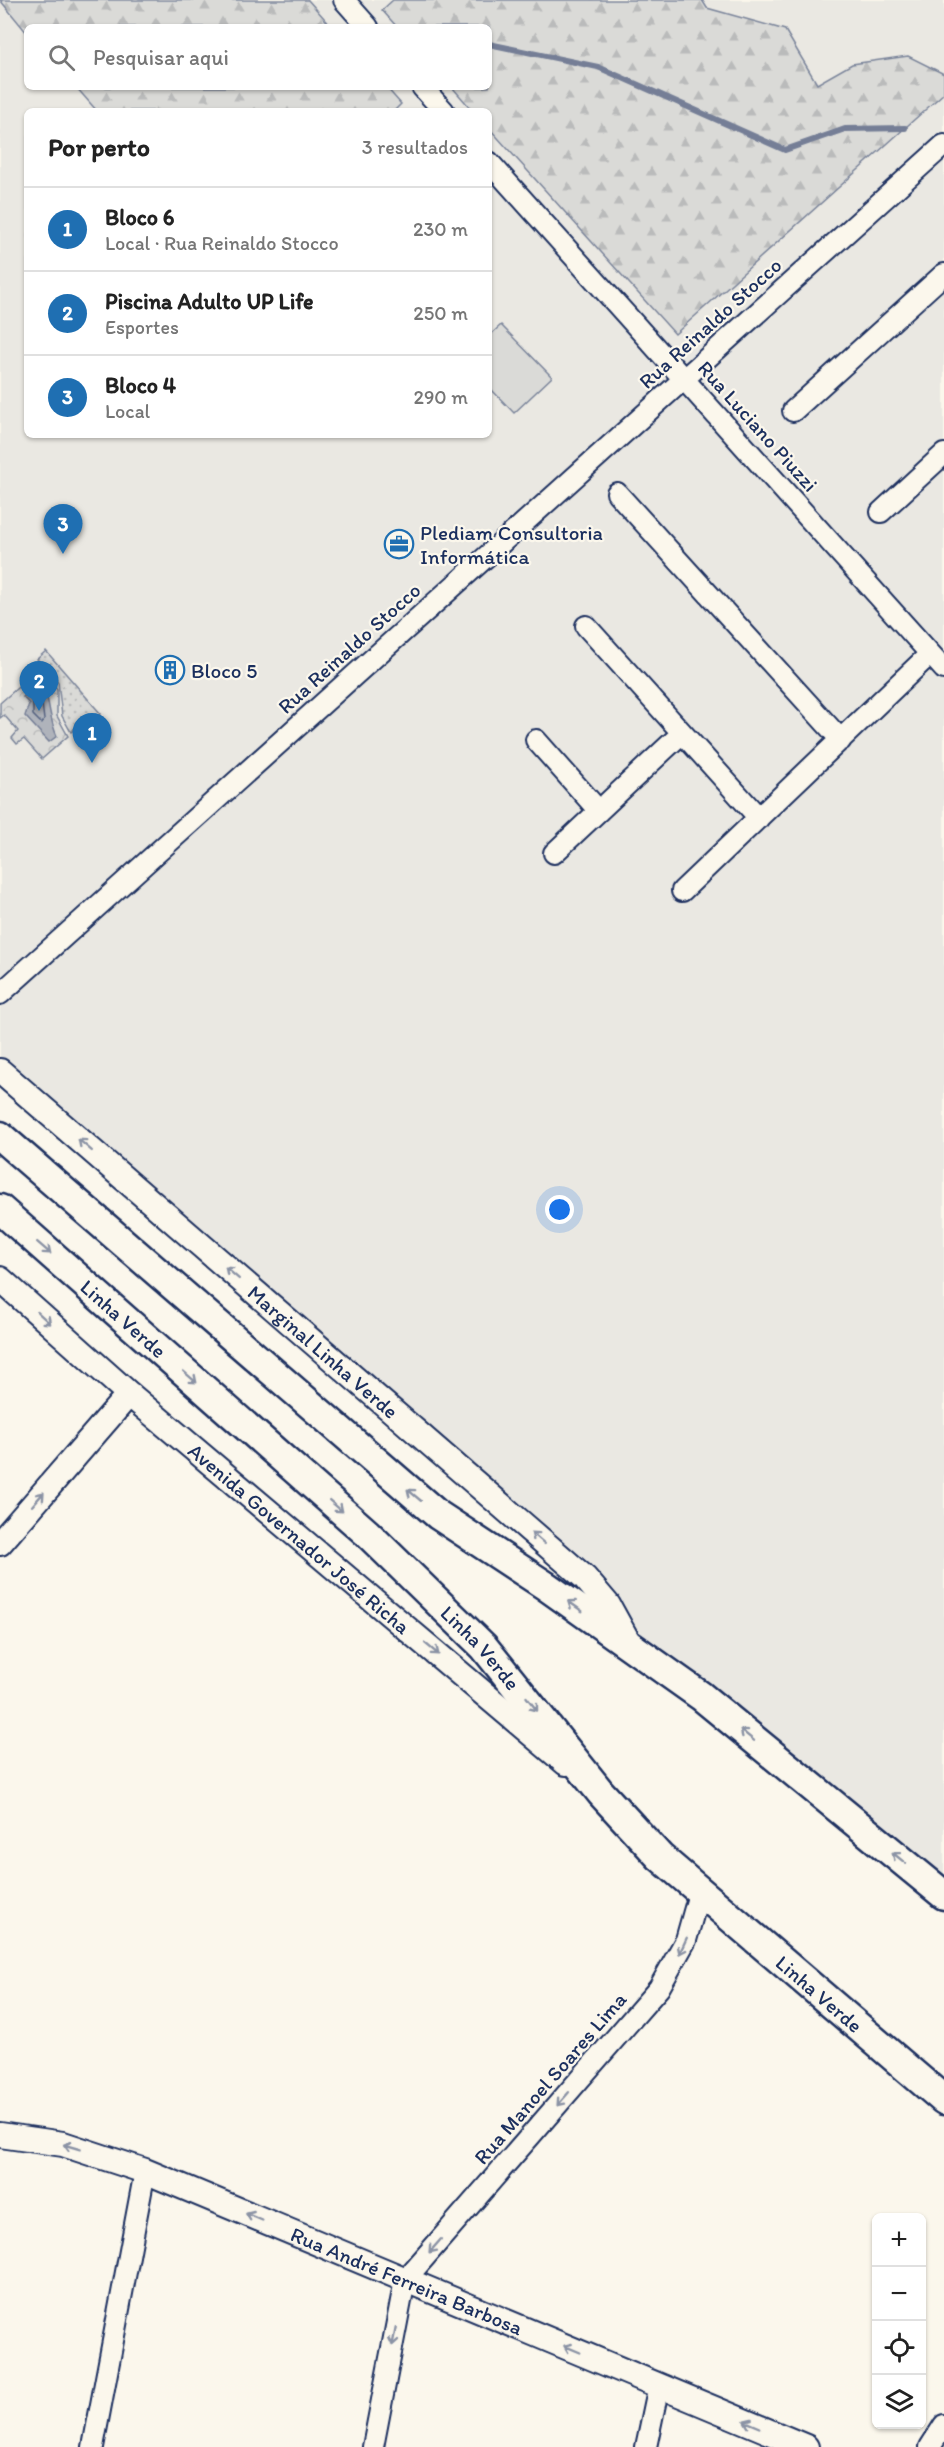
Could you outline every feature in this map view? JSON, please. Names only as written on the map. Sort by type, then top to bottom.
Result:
[{"type":"highway","points":[[0,1136],[438,1515],[701,1696],[944,1895]]},
{"type":"highway","name":"Linha Verde","points":[[0,1209],[358,1525],[425,1588],[499,1664],[601,1793],[660,1857],[944,2100]]},
{"type":"main road","name":"Marginal Linha Verde","points":[[0,1071],[585,1578],[608,1605],[630,1645]]},
{"type":"main road","name":"Avenida Governador José Richa","points":[[0,1279],[129,1394],[601,1793]]},
{"type":"main road","points":[[0,1543],[129,1394]]},
{"type":"main road","name":"Rua André Ferreira Barbosa","points":[[0,2134],[63,2144],[145,2171],[806,2447]]},
{"type":"street","points":[[344,0],[365,24]]},
{"type":"street","points":[[425,90],[441,108]]},
{"type":"street","name":"Rua Reinaldo Stocco","points":[[0,994],[944,145]]},
{"type":"street","name":"Rua Luciano Piuzzi","points":[[492,165],[944,669]]},
{"type":"street","points":[[793,411],[944,274]]},
{"type":"street","points":[[881,512],[944,454]]},
{"type":"street","points":[[617,493],[841,740]]},
{"type":"street","points":[[586,626],[759,818]]},
{"type":"street","points":[[682,891],[930,654]]},
{"type":"street","points":[[554,854],[681,734]]},
{"type":"street","points":[[536,740],[599,811]]},
{"type":"street","name":"Rua Manoel Soares Lima","points":[[405,2280],[659,1988],[686,1940],[700,1890]]},
{"type":"street","points":[[93,2447],[145,2171]]},
{"type":"street","points":[[373,2447],[405,2280]]},
{"type":"street","points":[[646,2447],[658,2385]]},
{"type":"street","points":[[930,2447],[944,2425]]},
{"type":"shaded area","points":[[0,0],[944,0],[944,1896],[734,1724],[585,1578],[0,1071]]},
{"type":"green space","points":[[0,0],[308,0],[329,24],[24,24],[24,29]]},
{"type":"green space","points":[[393,0],[702,0],[707,8],[785,30],[817,84],[852,64],[908,56],[944,74],[944,93],[675,334],[492,131],[492,108],[470,108],[455,90],[492,90],[492,24],[394,24],[382,10]]},
{"type":"green space","points":[[79,90],[389,90],[401,104],[397,108],[94,108]]},
{"type":"green space","points":[[501,325],[552,377],[514,413],[492,390],[492,333]]},
{"type":"green space","points":[[46,651],[101,714],[79,734],[74,729],[71,732],[62,716],[58,682],[37,659]]},
{"type":"green space","points":[[41,667],[57,689],[57,716],[68,736],[42,759],[24,739],[17,744],[12,738],[18,731],[4,715],[0,718],[0,703]]},
{"type":"water","points":[[40,682],[44,688],[57,736],[49,742],[25,716],[29,704],[23,697]]},
{"type":"waterway","points":[[492,45],[598,67],[785,150],[845,129],[905,128]]},
{"type":"place","name":"Plediam Consultoria Informática","points":[[399,544]]},
{"type":"place","name":"Bloco 4","points":[[63,554]]},
{"type":"place","name":"Bloco 5","points":[[170,670]]},
{"type":"place","name":"Piscina Adulto UP Life","points":[[39,711]]},
{"type":"place","name":"Bloco 6","points":[[92,763]]}]
